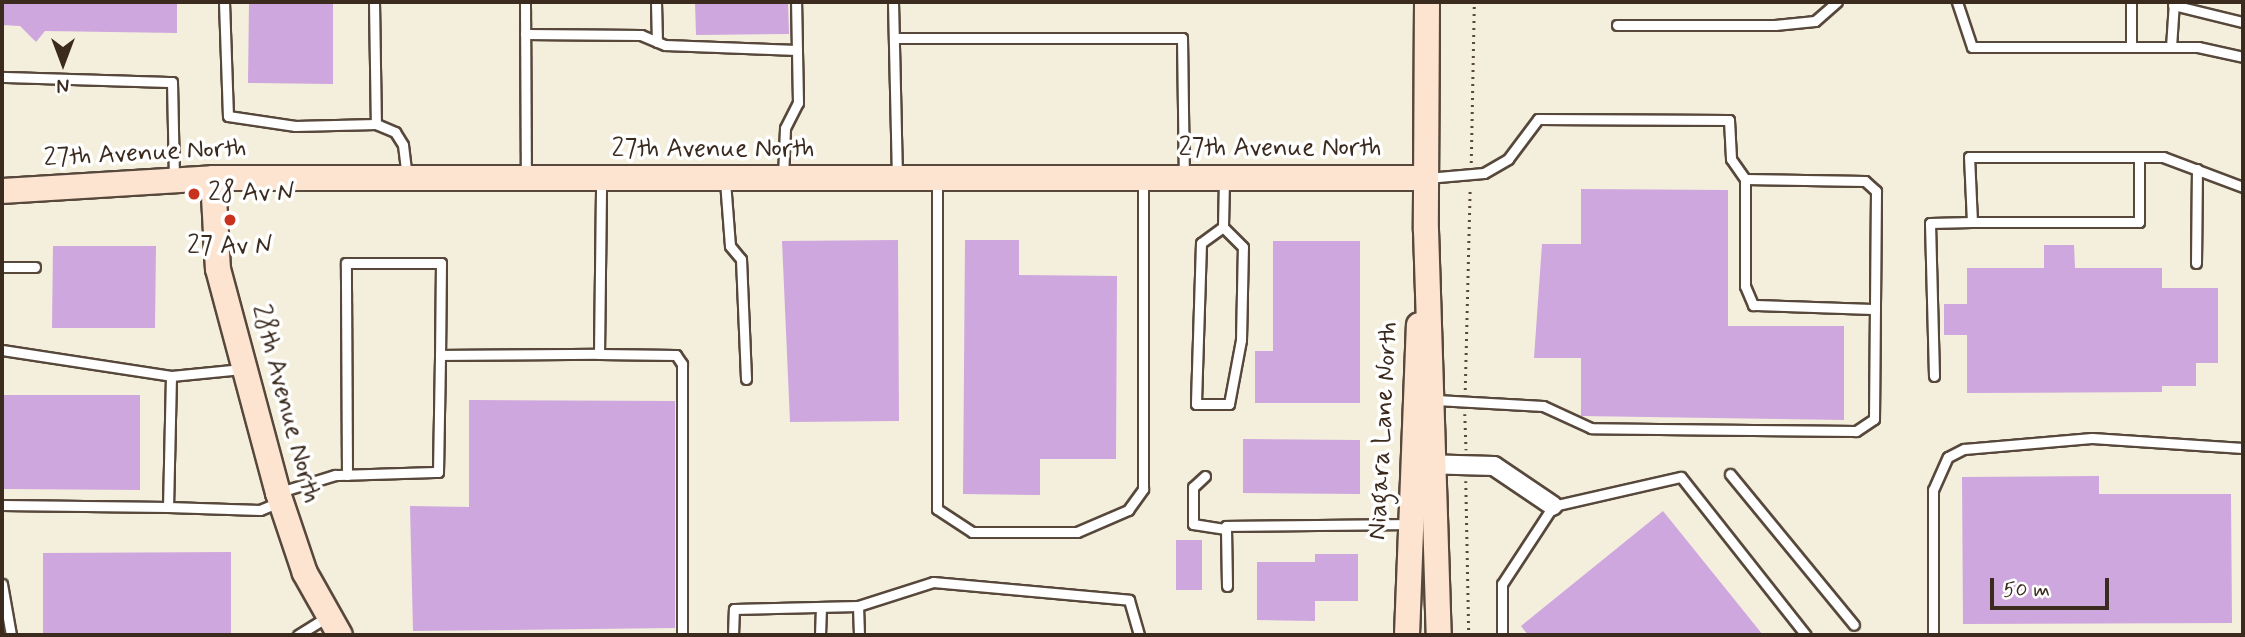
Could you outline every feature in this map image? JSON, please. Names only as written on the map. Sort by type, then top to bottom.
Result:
[{"type":"street","name":"Niagara Lane North","points":[[1427,2],[1425,178],[1436,400],[1439,635]]},
{"type":"street","name":"27th Avenue North","points":[[2,191],[213,178],[1143,182],[1184,177],[1425,178]]},
{"type":"street","name":"28th Avenue North","points":[[213,178],[218,269],[244,368],[279,497],[333,626]]},
{"type":"street","name":"Niagara Lane North","points":[[1407,635],[1411,464],[1426,230]]},
{"type":"street","points":[[1411,464],[1494,466],[1553,506]]},
{"type":"lane","points":[[224,2],[228,116],[295,126],[376,124],[395,132],[403,145],[407,178]]},
{"type":"lane","points":[[374,2],[376,124]]},
{"type":"lane","points":[[525,2],[527,179]]},
{"type":"lane","points":[[656,2],[657,42]]},
{"type":"lane","points":[[783,179],[785,128],[798,103],[796,2]]},
{"type":"lane","points":[[893,2],[897,179]]},
{"type":"lane","points":[[1617,25],[1775,25],[1815,21],[1837,2]]},
{"type":"lane","points":[[1957,2],[1972,47],[2171,47],[2243,57]]},
{"type":"lane","points":[[2131,2],[2131,47]]},
{"type":"lane","points":[[2171,47],[2173,3],[2243,22]]},
{"type":"lane","points":[[525,34],[641,36],[657,42],[797,50]]},
{"type":"lane","points":[[894,38],[1182,38],[1184,177]]},
{"type":"lane","points":[[2,77],[172,82],[174,180]]},
{"type":"lane","points":[[1425,178],[1471,176],[1508,159],[1538,119],[1729,120],[1731,159],[1745,179],[1745,286],[1753,305],[1875,309]]},
{"type":"lane","points":[[1972,222],[1969,157],[2164,157],[2243,187]]},
{"type":"lane","points":[[1934,376],[1930,223],[2139,222],[2139,157]]},
{"type":"lane","points":[[2196,262],[2197,169]]},
{"type":"lane","points":[[1223,227],[1201,243],[1196,404],[1229,404],[1241,340],[1243,247],[1223,227],[1224,177]]},
{"type":"lane","points":[[599,354],[601,179]]},
{"type":"lane","points":[[725,179],[730,246],[741,259],[746,379]]},
{"type":"lane","points":[[1436,400],[1543,406],[1591,428],[1856,431],[1874,419],[1872,183],[1745,179]]},
{"type":"lane","points":[[937,180],[937,509],[972,532],[1077,532],[1128,510],[1143,489],[1143,182]]},
{"type":"lane","points":[[2,505],[260,510],[279,497],[347,475],[439,472],[441,263],[346,262],[347,475]]},
{"type":"lane","points":[[2,267],[35,267]]},
{"type":"lane","points":[[2,350],[171,376],[244,368]]},
{"type":"lane","points":[[440,355],[676,355],[682,364],[682,635]]},
{"type":"lane","points":[[168,507],[171,376]]},
{"type":"lane","points":[[1933,635],[1933,490],[1948,457],[1964,449],[2092,438],[2243,448]]},
{"type":"lane","points":[[1730,474],[1854,625]]},
{"type":"lane","points":[[1205,476],[1193,488],[1193,524],[1226,529],[1410,523]]},
{"type":"lane","points":[[1503,635],[1502,584],[1553,506],[1681,477],[1806,635]]},
{"type":"lane","points":[[1226,529],[1227,586]]},
{"type":"lane","points":[[733,635],[734,609],[821,610],[858,606],[933,582],[1129,600],[1139,635]]},
{"type":"lane","points":[[2,584],[11,635]]},
{"type":"lane","points":[[858,606],[859,635]]},
{"type":"lane","points":[[820,635],[821,610]]},
{"type":"lane","points":[[298,635],[333,626]]},
{"type":"path","points":[[1469,635],[1465,400],[1474,2]]},
{"type":"building","points":[[2,2],[177,2],[177,33],[45,31],[36,42],[20,26],[2,25]]},
{"type":"building","points":[[249,2],[333,2],[333,84],[248,83]]},
{"type":"building","points":[[695,2],[788,2],[789,34],[696,35]]},
{"type":"building","points":[[1581,189],[1728,190],[1728,326],[1844,326],[1844,420],[1581,416],[1581,358],[1534,358],[1542,244],[1581,244]]},
{"type":"building","points":[[898,240],[899,421],[790,422],[782,241]]},
{"type":"building","points":[[965,240],[1019,240],[1019,275],[1117,276],[1116,459],[1040,459],[1040,495],[963,494]]},
{"type":"building","points":[[1273,241],[1360,241],[1360,403],[1255,403],[1255,351],[1273,351]]},
{"type":"building","points":[[2044,245],[2074,245],[2075,268],[2162,268],[2162,288],[2218,288],[2218,363],[2196,363],[2196,386],[2162,386],[2162,392],[1967,393],[1967,335],[1944,335],[1944,304],[1967,304],[1967,268],[2044,268]]},
{"type":"building","points":[[53,246],[156,246],[155,328],[52,328]]},
{"type":"building","points":[[2,395],[140,395],[140,490],[2,489]]},
{"type":"building","points":[[469,400],[675,401],[675,628],[413,631],[410,506],[469,507]]},
{"type":"building","points":[[1243,439],[1360,440],[1360,494],[1243,493]]},
{"type":"building","points":[[2099,476],[2099,494],[2231,494],[2232,623],[1963,624],[1962,477]]},
{"type":"building","points":[[1663,511],[1763,635],[1528,635],[1521,626]]},
{"type":"building","points":[[1176,540],[1202,540],[1202,590],[1176,590]]},
{"type":"building","points":[[231,552],[231,635],[43,635],[43,553]]},
{"type":"building","points":[[1315,554],[1358,554],[1358,601],[1315,601],[1315,621],[1257,620],[1257,562],[1315,562]]},
{"type":"place","name":"28 Av N","points":[[194,194]]},
{"type":"place","name":"27 Av N","points":[[230,220]]}]
